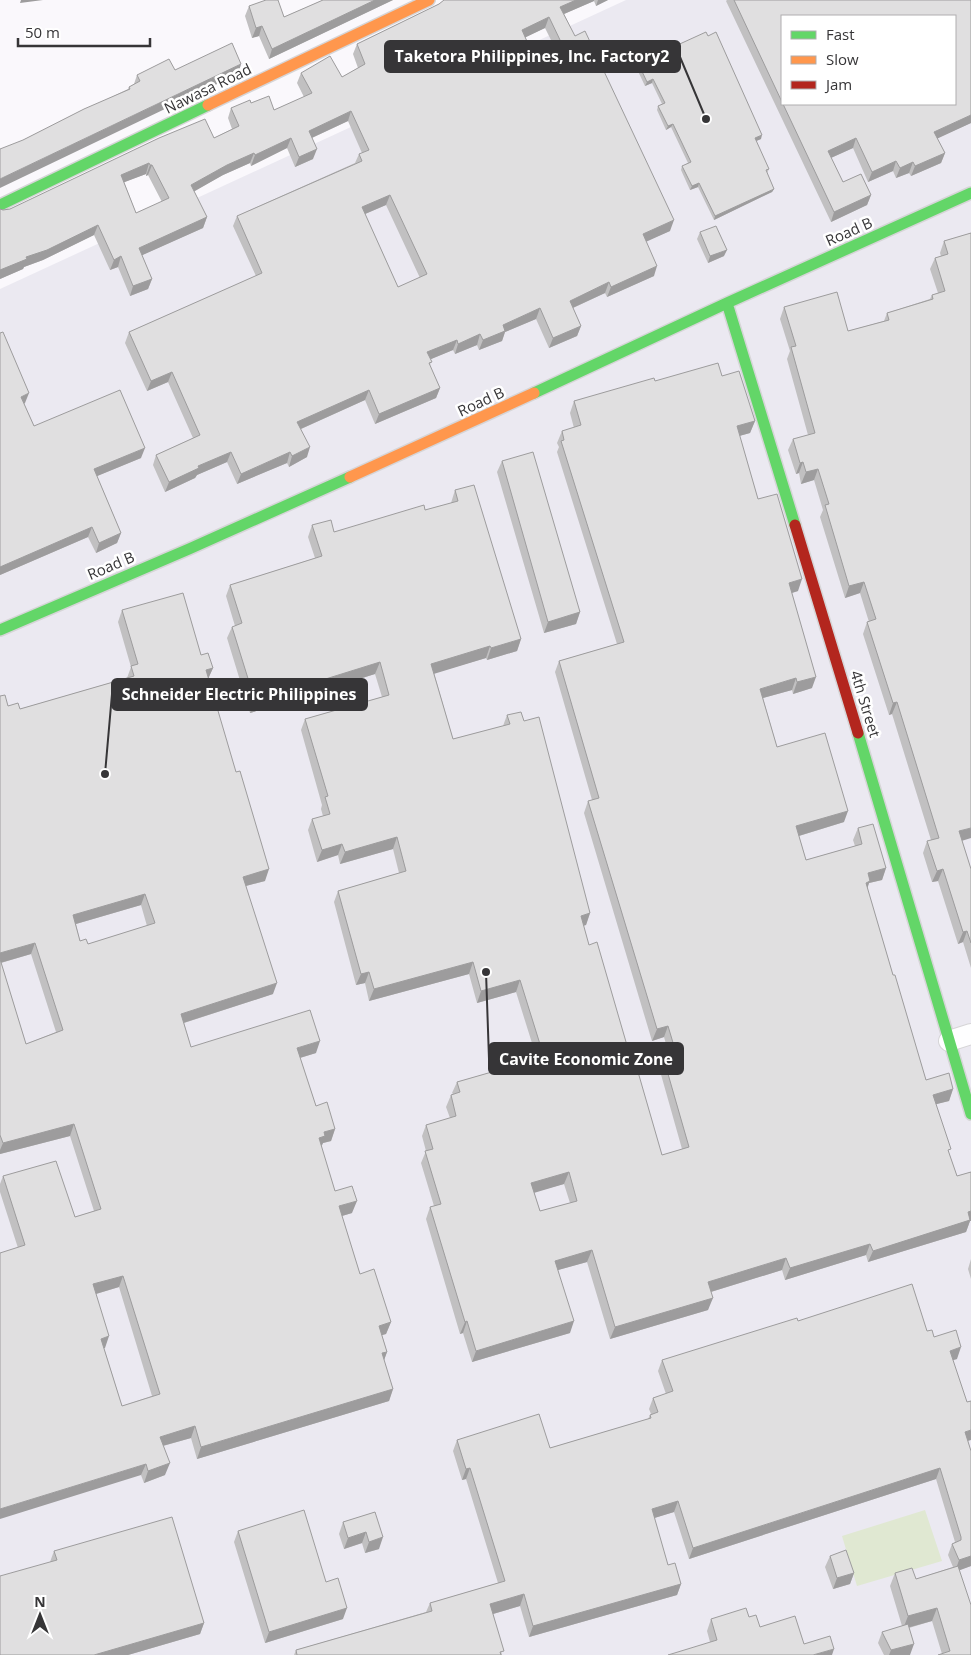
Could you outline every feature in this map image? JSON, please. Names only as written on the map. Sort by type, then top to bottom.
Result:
[{"type":"street","name":"Nawasa Road","points":[[0,205],[429,0]]},
{"type":"street","name":"Road B","points":[[0,630],[189,549],[460,428],[727,303],[971,194]]},
{"type":"street","name":"4th Street","points":[[727,303],[854,719],[971,1114]]},
{"type":"street","points":[[949,1041],[971,1034]]},
{"type":"shaded area","points":[[626,0],[971,0],[971,1655],[0,1655],[0,289]]},
{"type":"green space","points":[[925,1510],[942,1561],[857,1586],[842,1536]]},
{"type":"building","points":[[266,0],[278,0],[284,17],[323,0],[375,0],[272,49],[262,26],[256,28],[249,6]]},
{"type":"building","points":[[444,0],[576,0],[560,7],[575,36],[585,31],[674,220],[643,234],[657,266],[611,287],[609,282],[570,301],[581,326],[553,338],[540,308],[503,325],[505,331],[483,340],[480,334],[458,344],[457,340],[427,352],[432,362],[429,363],[440,388],[379,414],[369,390],[297,422],[310,447],[292,456],[290,452],[241,474],[231,452],[198,466],[199,468],[169,482],[156,455],[200,435],[172,372],[151,381],[129,332],[262,273],[237,216],[362,161],[359,154],[369,150],[351,111],[309,131],[317,149],[299,157],[291,138],[255,155],[254,153],[227,165],[191,185],[207,217],[139,248],[152,279],[133,286],[121,256],[114,260],[98,225],[0,270],[0,209],[10,209],[159,138],[205,119],[214,138],[239,126],[231,108],[250,100],[251,103],[269,96],[274,110],[312,93],[301,73],[330,56],[342,77],[365,64],[357,44]],"holes":[[[549,17],[561,42],[533,55],[522,30]],[[149,163],[152,165],[169,198],[136,213],[121,175]],[[390,195],[427,274],[398,287],[362,207]]]},
{"type":"building","points":[[734,0],[971,0],[971,115],[934,132],[945,153],[915,166],[913,162],[900,168],[896,161],[872,172],[856,138],[828,151],[843,182],[861,174],[871,195],[834,212],[783,105],[956,105],[956,15],[781,15],[781,100]]},
{"type":"building","points":[[706,32],[708,36],[716,32],[762,135],[755,138],[769,169],[766,170],[774,189],[715,216],[699,183],[692,186],[682,166],[691,162],[673,124],[668,126],[658,106],[665,103],[653,79],[647,82],[638,63]]},
{"type":"building","points":[[232,43],[241,64],[0,179],[0,149],[130,89],[129,87],[140,81],[137,75],[169,59],[175,70]]},
{"type":"building","points":[[716,226],[727,250],[710,256],[700,232]]},
{"type":"building","points":[[971,233],[971,828],[959,831],[971,869],[971,943],[967,931],[963,932],[943,869],[937,871],[927,841],[939,838],[897,702],[893,703],[867,622],[876,619],[864,582],[849,586],[825,505],[829,504],[818,469],[806,472],[803,462],[800,463],[793,439],[815,433],[791,347],[796,346],[784,307],[837,292],[848,331],[889,320],[887,313],[933,299],[932,295],[945,291],[935,258],[948,254],[944,241]]},
{"type":"building","points":[[3,332],[29,393],[21,397],[34,426],[120,390],[145,448],[94,469],[121,533],[99,543],[92,527],[0,567],[0,333]]},
{"type":"building","points":[[718,363],[722,376],[739,371],[755,421],[737,426],[758,499],[777,494],[802,579],[789,583],[816,677],[797,682],[796,678],[760,689],[777,747],[825,733],[848,811],[796,826],[806,860],[862,844],[858,828],[873,824],[886,868],[868,873],[870,881],[866,883],[926,1080],[949,1073],[953,1089],[933,1095],[951,1149],[948,1150],[957,1176],[971,1172],[971,1211],[968,1212],[970,1220],[873,1251],[870,1244],[790,1268],[786,1258],[708,1282],[713,1298],[615,1327],[592,1250],[555,1261],[574,1321],[476,1351],[467,1321],[465,1322],[430,1207],[441,1204],[425,1151],[433,1149],[426,1125],[456,1116],[451,1095],[460,1092],[457,1082],[544,1057],[520,980],[481,991],[473,962],[374,989],[369,972],[361,974],[338,891],[406,871],[397,837],[345,852],[342,844],[322,850],[312,819],[330,814],[325,797],[328,796],[305,719],[389,695],[380,662],[255,701],[232,627],[242,623],[230,585],[322,556],[312,525],[331,520],[334,532],[424,505],[425,510],[458,501],[455,490],[474,485],[521,639],[491,648],[490,646],[431,664],[453,739],[510,724],[507,715],[521,712],[524,721],[539,717],[590,913],[581,916],[589,945],[597,942],[633,1066],[636,1065],[662,1155],[689,1147],[664,1060],[677,1056],[668,1026],[657,1029],[588,801],[599,798],[559,661],[624,642],[561,441],[564,440],[562,431],[581,425],[574,401],[654,378],[655,381]],"holes":[[[569,1172],[577,1201],[540,1211],[531,1183]]]},
{"type":"building","points":[[533,452],[580,612],[548,622],[502,461]]},
{"type":"building","points":[[183,593],[201,655],[208,653],[213,668],[206,670],[236,772],[240,771],[269,869],[243,877],[277,983],[181,1014],[191,1047],[310,1010],[320,1041],[297,1048],[316,1106],[327,1102],[335,1129],[324,1132],[325,1136],[319,1138],[335,1191],[352,1186],[357,1201],[339,1206],[360,1274],[374,1269],[391,1322],[379,1326],[387,1352],[382,1353],[393,1389],[201,1447],[195,1426],[160,1437],[170,1463],[148,1471],[146,1464],[0,1509],[0,1253],[25,1245],[3,1176],[56,1161],[75,1217],[101,1209],[74,1124],[3,1143],[0,1135],[0,959],[26,1044],[63,1030],[35,943],[0,953],[0,696],[5,695],[8,706],[18,703],[20,709],[134,676],[131,666],[138,664],[122,610]],"holes":[[[145,894],[155,923],[88,944],[86,939],[80,941],[73,915]],[[123,1276],[160,1394],[122,1406],[101,1339],[109,1336],[93,1284]]]},
{"type":"building","points":[[912,1284],[927,1331],[932,1330],[934,1337],[956,1330],[961,1347],[950,1351],[967,1402],[971,1401],[971,1430],[965,1432],[971,1451],[971,1556],[959,1560],[952,1544],[961,1540],[961,1537],[940,1468],[693,1548],[678,1501],[652,1509],[668,1565],[675,1563],[681,1584],[533,1626],[524,1594],[490,1604],[504,1651],[500,1652],[501,1655],[297,1655],[296,1650],[432,1611],[430,1603],[505,1581],[470,1468],[466,1469],[457,1440],[539,1414],[550,1448],[651,1418],[650,1415],[658,1412],[653,1398],[673,1391],[662,1360],[797,1318],[798,1321]]},
{"type":"building","points":[[304,1510],[326,1582],[338,1578],[347,1608],[269,1632],[238,1531]]},
{"type":"building","points":[[375,1512],[383,1537],[369,1542],[366,1532],[348,1538],[343,1522]]},
{"type":"building","points":[[172,1517],[204,1623],[94,1655],[0,1655],[0,1576],[57,1560],[54,1551]]},
{"type":"building","points":[[846,1550],[854,1573],[837,1578],[830,1556]]},
{"type":"building","points":[[958,1566],[971,1605],[971,1655],[938,1655],[950,1651],[937,1608],[908,1616],[895,1573],[912,1568],[916,1579]]},
{"type":"building","points":[[746,1608],[749,1617],[756,1615],[760,1627],[795,1616],[804,1644],[830,1636],[834,1649],[813,1655],[668,1655],[717,1640],[711,1619]]},
{"type":"building","points":[[908,1624],[914,1644],[891,1650],[882,1632]]},
{"type":"traffic: fast","points":[[0,205],[208,105]]},
{"type":"traffic: fast","points":[[534,393],[727,303],[971,193]]},
{"type":"traffic: fast","points":[[727,303],[795,525]]},
{"type":"traffic: fast","points":[[0,630],[350,477]]},
{"type":"traffic: fast","points":[[858,733],[971,1114]]},
{"type":"traffic: slow","points":[[208,105],[429,0]]},
{"type":"traffic: slow","points":[[350,477],[534,393]]},
{"type":"traffic: jam","points":[[795,525],[858,733]]},
{"type":"place","name":"Taketora Philippines, Inc. Factory2","points":[[706,119]]},
{"type":"place","name":"Schneider Electric Philippines","points":[[105,774]]},
{"type":"place","name":"Cavite Economic Zone","points":[[486,972]]}]
